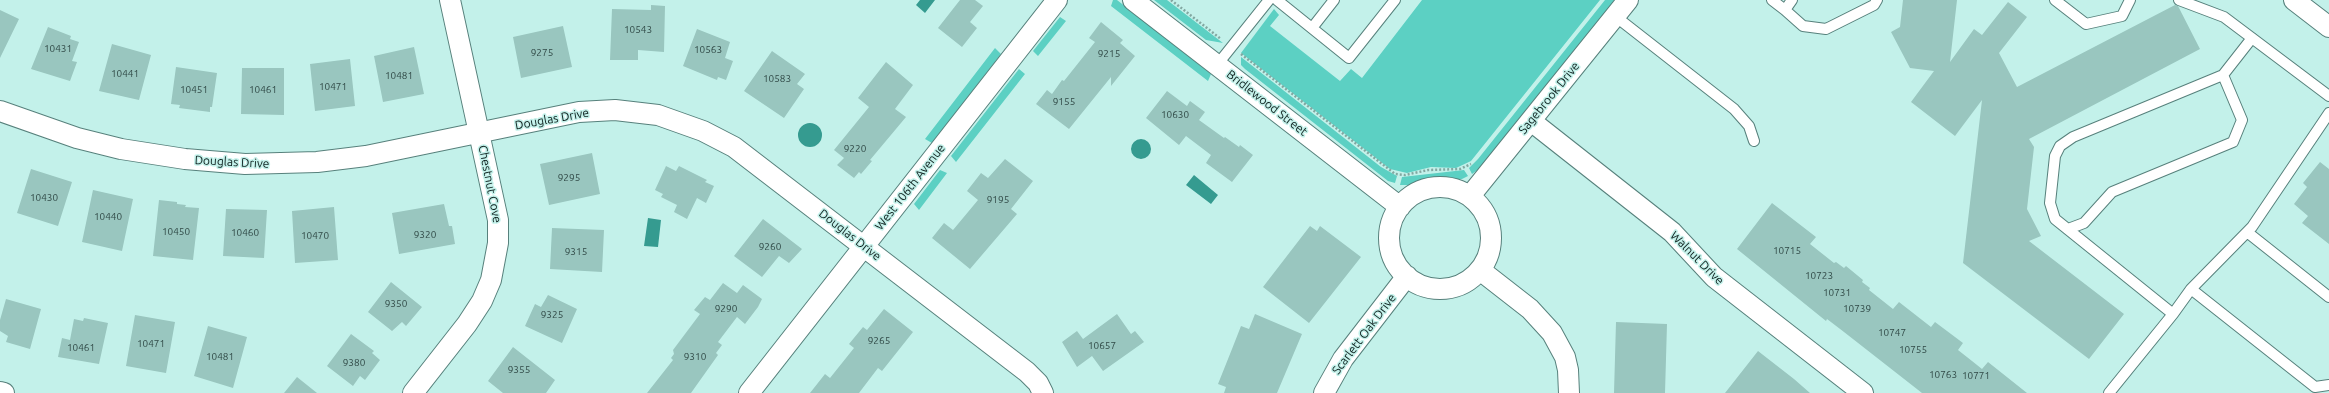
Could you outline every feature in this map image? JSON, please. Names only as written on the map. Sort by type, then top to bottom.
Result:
[{"type":"street","name":"Chestnut Cove","points":[[413,393],[467,324],[482,301],[492,280],[497,256],[498,220],[450,0]]},
{"type":"street","name":"West 106th Avenue","points":[[750,393],[1057,0]]},
{"type":"street","name":"Bridlewood Street","points":[[1133,0],[1400,207]]},
{"type":"street","name":"Sagebrook Drive","points":[[1470,196],[1628,0]]},
{"type":"street","points":[[2294,0],[2329,27]]},
{"type":"street","name":"Douglas Drive","points":[[0,111],[57,132],[122,149],[185,159],[245,164],[350,159],[384,154],[579,112],[615,110],[658,115],[703,131],[734,147],[1027,372],[1038,383],[1043,393]]},
{"type":"street","name":"Walnut Drive","points":[[1531,121],[1672,232],[1714,277],[1863,393]]},
{"type":"street","points":[[1433,187],[1452,188],[1470,196],[1484,211],[1491,230],[1489,251],[1480,270],[1464,283],[1445,288],[1424,286],[1407,276],[1395,261],[1390,243],[1391,224],[1400,207],[1414,194],[1433,187]]},
{"type":"street","points":[[1480,270],[1530,309],[1552,333],[1565,357],[1568,370],[1569,393]]},
{"type":"street","name":"Scarlett Oak Drive","points":[[1324,393],[1343,359],[1407,276]]},
{"type":"street","points":[[0,392],[4,393]]},
{"type":"lane","points":[[1217,65],[1269,0]]},
{"type":"lane","points":[[1277,0],[1349,58],[1395,0]]},
{"type":"lane","points":[[1312,28],[1334,0]]},
{"type":"lane","points":[[1772,0],[1804,26],[1826,29],[1874,5],[1877,0]]},
{"type":"lane","points":[[1785,10],[1792,0]]},
{"type":"lane","points":[[2055,0],[2086,24],[2122,16],[2130,0]]},
{"type":"lane","points":[[2179,0],[2224,17],[2329,96]]},
{"type":"lane","points":[[1615,16],[1734,109],[1749,126],[1754,141]]},
{"type":"lane","points":[[2173,314],[2055,219],[2050,203],[2055,156],[2060,146],[2073,138],[2223,75],[2252,38]]},
{"type":"lane","points":[[2068,230],[2084,223],[2112,192],[2233,142],[2242,120],[2223,75]]},
{"type":"lane","points":[[2109,393],[2173,314],[2190,289],[2247,232],[2329,114]]},
{"type":"lane","points":[[2247,232],[2329,297]]},
{"type":"lane","points":[[2190,289],[2315,387],[2329,385]]},
{"type":"path","points":[[1171,0],[1395,174],[1405,175],[1428,170],[1460,169],[1473,162]]},
{"type":"shaded area","points":[[920,0],[935,0],[925,13],[916,5]]},
{"type":"shaded area","points":[[1113,0],[1117,0],[1211,74],[1208,81],[1111,6]]},
{"type":"shaded area","points":[[1154,0],[1167,0],[1223,43],[1206,40]]},
{"type":"shaded area","points":[[1422,0],[1600,0],[1471,161],[1456,168],[1431,167],[1407,173],[1390,169],[1241,53],[1274,9],[1279,15],[1270,26],[1340,81],[1351,69],[1362,78]]},
{"type":"shaded area","points":[[1605,0],[1615,0],[1483,166],[1472,174],[1469,168],[1478,159]]},
{"type":"shaded area","points":[[1060,17],[1066,21],[1038,56],[1033,51]]},
{"type":"shaded area","points":[[995,48],[1001,54],[932,143],[925,139]]},
{"type":"shaded area","points":[[1241,57],[1381,167],[1397,176],[1395,183],[1388,181],[1245,69],[1241,65]]},
{"type":"shaded area","points":[[1019,69],[1025,74],[956,162],[951,156]]},
{"type":"shaded area","points":[[810,123],[819,126],[822,135],[819,144],[810,147],[801,144],[798,135],[801,126]]},
{"type":"shaded area","points":[[1141,139],[1148,142],[1151,149],[1148,156],[1141,159],[1134,156],[1131,149],[1134,142]]},
{"type":"shaded area","points":[[940,170],[947,173],[919,210],[914,204]]},
{"type":"shaded area","points":[[1464,170],[1468,176],[1462,179],[1440,179],[1411,185],[1400,185],[1402,177]]},
{"type":"shaded area","points":[[1194,175],[1218,195],[1211,204],[1186,185]]},
{"type":"shaded area","points":[[648,218],[661,220],[658,247],[644,246]]},
{"type":"building","points":[[960,0],[975,0],[983,6],[970,22],[977,28],[962,47],[938,28]]},
{"type":"building","points":[[1903,0],[1957,0],[1950,62],[1974,29],[1982,35],[2008,2],[2027,17],[1999,53],[2017,87],[2175,5],[2178,6],[2200,49],[2029,139],[2034,147],[2027,209],[2041,236],[2029,241],[2124,314],[2089,359],[1963,263],[1982,100],[1955,136],[1911,102],[1934,71],[1910,68],[1891,32],[1900,27]]},
{"type":"building","points":[[651,5],[665,6],[664,52],[638,50],[638,60],[610,60],[612,9],[651,10]]},
{"type":"building","points":[[0,10],[19,19],[0,58]]},
{"type":"building","points":[[1101,22],[1123,40],[1120,43],[1135,56],[1111,86],[1111,77],[1069,129],[1036,104],[1047,90],[1052,94],[1062,80],[1064,81],[1095,42],[1089,38]]},
{"type":"building","points":[[563,26],[572,67],[521,78],[513,37]]},
{"type":"building","points":[[48,27],[71,36],[70,39],[79,42],[72,61],[77,62],[70,81],[31,69]]},
{"type":"building","points":[[697,29],[730,42],[725,58],[733,61],[726,80],[718,77],[717,80],[683,66]]},
{"type":"building","points":[[112,44],[151,55],[139,100],[99,91]]},
{"type":"building","points":[[414,47],[424,94],[383,102],[374,56]]},
{"type":"building","points":[[772,51],[805,74],[797,84],[804,89],[784,118],[744,91]]},
{"type":"building","points":[[350,59],[355,106],[315,111],[310,64]]},
{"type":"building","points":[[886,62],[913,85],[895,109],[906,117],[870,160],[872,161],[861,174],[859,172],[854,178],[837,165],[844,158],[834,150],[869,107],[858,98]]},
{"type":"building","points":[[176,67],[217,73],[210,112],[179,108],[180,105],[171,104]]},
{"type":"building","points":[[242,68],[284,68],[284,115],[241,114]]},
{"type":"building","points":[[1167,91],[1187,106],[1190,101],[1205,112],[1199,120],[1224,138],[1225,137],[1239,147],[1240,145],[1253,155],[1232,182],[1206,163],[1211,155],[1186,136],[1179,145],[1146,118]]},
{"type":"building","points":[[592,153],[600,194],[549,205],[540,164]]},
{"type":"building","points":[[1005,159],[1033,181],[1011,209],[1017,214],[970,269],[932,238],[944,223],[953,230],[978,200],[967,191],[981,173],[988,178]]},
{"type":"building","points":[[2320,162],[2329,169],[2329,244],[2302,223],[2308,216],[2294,204],[2307,187],[2303,183]]},
{"type":"building","points":[[666,166],[676,171],[679,166],[707,180],[705,182],[714,186],[706,203],[697,198],[687,219],[674,212],[677,205],[661,197],[663,194],[655,190]]},
{"type":"building","points":[[31,169],[72,182],[58,226],[17,213]]},
{"type":"building","points":[[93,190],[133,199],[122,251],[82,242]]},
{"type":"building","points":[[159,200],[177,202],[177,204],[186,205],[185,207],[199,208],[193,260],[153,256]]},
{"type":"building","points":[[1772,203],[1816,237],[1810,244],[1834,263],[1836,262],[1844,268],[1846,266],[1863,280],[1862,282],[1870,288],[1869,290],[1893,309],[1899,302],[1931,327],[1935,322],[1963,343],[1958,350],[1982,369],[1988,362],[2027,393],[1922,393],[1827,319],[1826,321],[1737,249]]},
{"type":"building","points":[[444,204],[449,226],[452,226],[455,244],[399,254],[392,213]]},
{"type":"building","points":[[334,207],[338,260],[295,263],[292,211]]},
{"type":"building","points":[[226,209],[267,210],[264,258],[223,256]]},
{"type":"building","points":[[763,219],[802,249],[789,263],[779,256],[762,277],[734,256]]},
{"type":"building","points":[[1310,226],[1317,231],[1320,226],[1361,257],[1309,323],[1263,287]]},
{"type":"building","points":[[552,228],[604,230],[602,272],[550,269]]},
{"type":"building","points":[[391,282],[422,307],[406,326],[402,322],[392,331],[368,312]]},
{"type":"building","points":[[723,283],[737,293],[743,285],[762,299],[758,307],[745,324],[737,317],[718,342],[722,345],[716,353],[718,355],[691,393],[647,393],[673,360],[671,358],[674,354],[673,350],[700,314],[694,310],[705,297],[710,300]]},
{"type":"building","points":[[548,295],[577,309],[562,343],[525,326],[535,304],[541,307]]},
{"type":"building","points":[[6,299],[41,309],[30,349],[6,342],[8,336],[0,331],[0,320]]},
{"type":"building","points":[[884,309],[913,332],[882,371],[878,368],[859,393],[810,393],[825,374],[830,378],[854,348],[849,344],[863,327],[867,330]]},
{"type":"building","points":[[1117,314],[1131,334],[1135,331],[1144,342],[1103,371],[1092,356],[1077,367],[1062,342],[1077,331],[1083,339]]},
{"type":"building","points":[[1255,314],[1302,334],[1277,393],[1224,393],[1226,387],[1218,384],[1241,326],[1249,329]]},
{"type":"building","points":[[135,315],[175,322],[166,373],[126,366]]},
{"type":"building","points":[[84,318],[108,323],[99,364],[58,357],[62,338],[70,340],[74,319],[83,321]]},
{"type":"building","points":[[1616,322],[1667,324],[1665,393],[1614,393]]},
{"type":"building","points":[[208,326],[247,337],[233,388],[194,376]]},
{"type":"building","points":[[351,334],[374,351],[372,353],[380,360],[365,380],[360,376],[353,386],[327,366]]},
{"type":"building","points":[[513,347],[555,380],[546,393],[503,393],[488,381]]},
{"type":"building","points":[[1758,351],[1794,379],[1810,393],[1725,393]]},
{"type":"building","points":[[297,377],[317,393],[284,393]]}]
